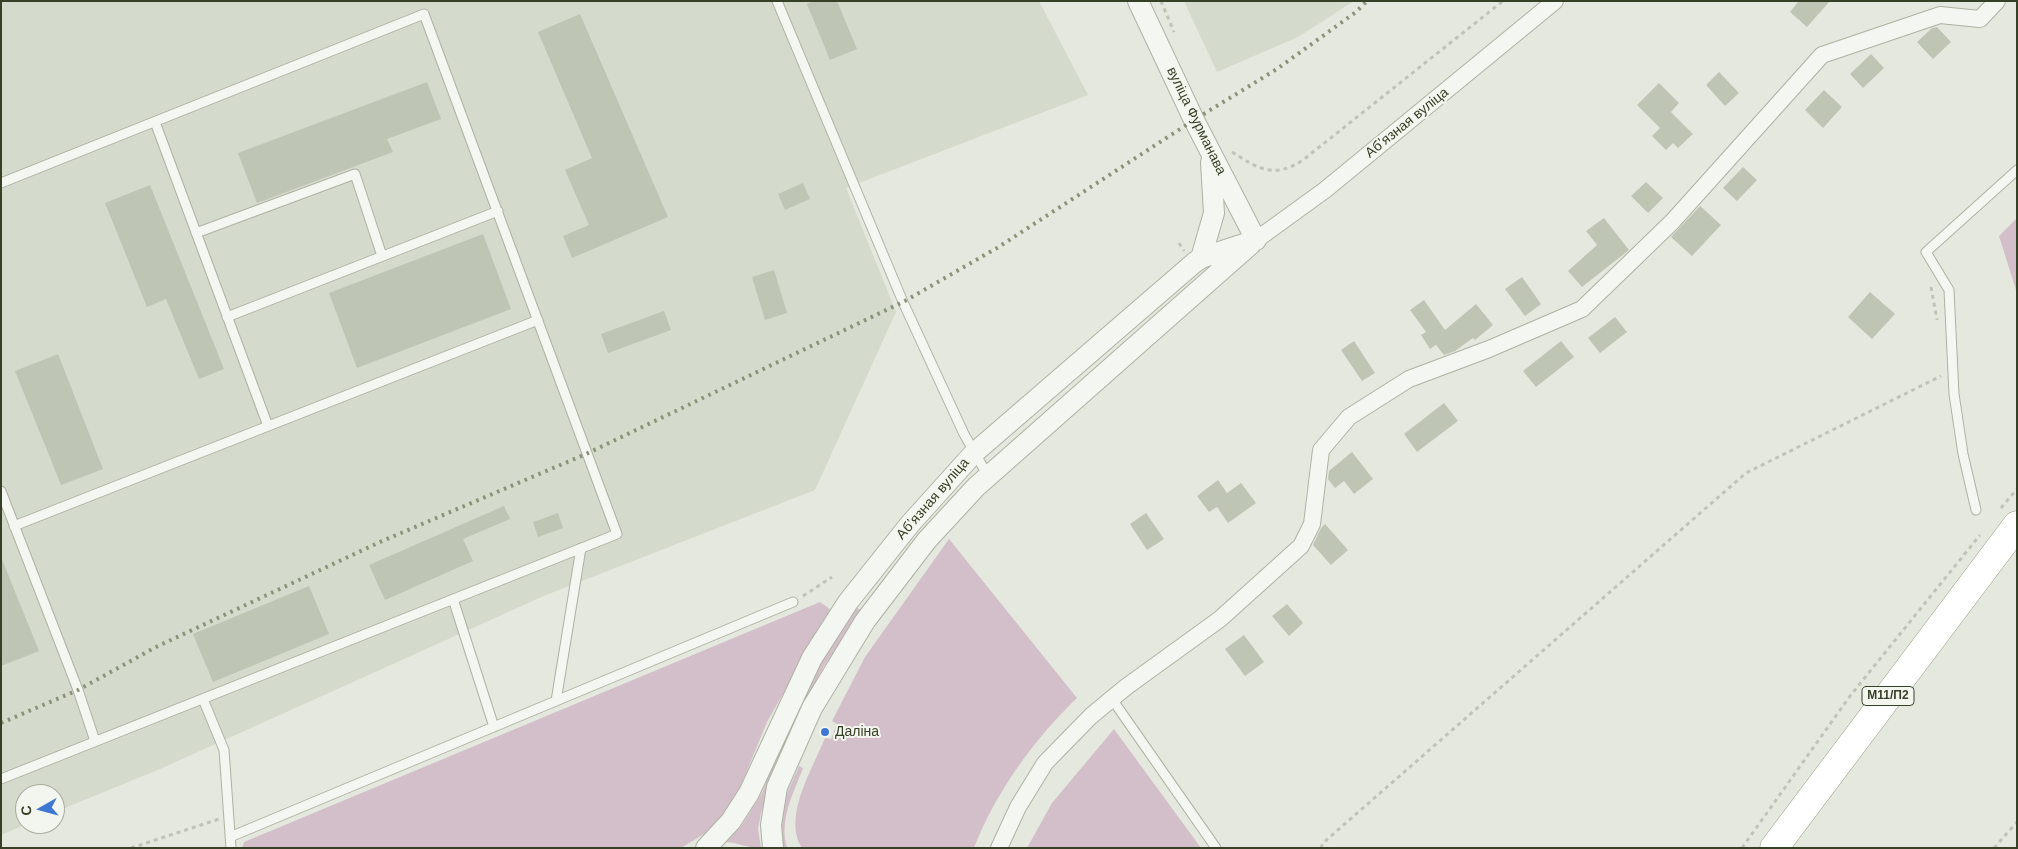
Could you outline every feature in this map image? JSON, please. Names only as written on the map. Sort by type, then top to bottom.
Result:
[{"type":"highway","name":"М11/П2","points":[[1774,848],[2004,528]]},
{"type":"street","name":"вуліца Фурманава","points":[[1138,1],[1219,148],[1256,240]]},
{"type":"street","name":"Абʼязная вуліца","points":[[772,848],[771,825],[777,787],[812,708],[865,621],[928,540],[988,476],[1256,240],[1325,190],[1555,1]]},
{"type":"street","points":[[999,848],[1018,807],[1045,763],[1091,716],[1112,698],[1220,619],[1301,546],[1312,524],[1321,450],[1349,417],[1409,380],[1489,349],[1582,309],[1672,222],[1822,55],[1940,15],[1980,19],[1997,1]]},
{"type":"street","points":[[1201,258],[1214,214],[1219,148]]},
{"type":"street","name":"Абʼязная вуліца","points":[[706,848],[731,822],[749,793],[812,658],[848,602],[910,524],[974,452],[1201,258],[1256,240]]},
{"type":"lane","points":[[777,1],[903,302],[974,452],[988,476]]},
{"type":"lane","points":[[1,184],[424,14],[617,534],[1,779]]},
{"type":"lane","points":[[155,122],[268,426]]},
{"type":"lane","points":[[1976,510],[1963,454],[1954,394],[1949,290],[1926,252],[2017,170]]},
{"type":"lane","points":[[196,233],[355,174],[382,256]]},
{"type":"lane","points":[[227,317],[498,211]]},
{"type":"lane","points":[[14,526],[538,320]]},
{"type":"lane","points":[[1,491],[78,690],[95,741]]},
{"type":"lane","points":[[556,701],[581,548]]},
{"type":"lane","points":[[453,599],[494,727]]},
{"type":"lane","points":[[230,837],[792,602]]},
{"type":"lane","points":[[203,698],[224,750],[231,848]]},
{"type":"lane","points":[[1112,698],[1216,848]]},
{"type":"path","points":[[1161,1],[1177,38]]},
{"type":"path","points":[[1219,148],[1232,152],[1265,170],[1278,171],[1291,168],[1318,149],[1503,1]]},
{"type":"path","points":[[1926,252],[1938,327]]},
{"type":"path","points":[[1321,848],[1324,843],[1746,473],[1945,374]]},
{"type":"path","points":[[1742,848],[1850,696],[2004,528],[2017,490]]},
{"type":"path","points":[[792,602],[832,578]]},
{"type":"path","points":[[131,848],[229,816]]},
{"type":"path","points":[[1994,848],[2017,822]]},
{"type":"shaded area","points":[[1,1],[1039,1],[1088,95],[846,188],[896,312],[815,490],[546,595],[160,769],[65,808],[65,784],[15,784],[15,829],[1,835]]},
{"type":"shaded area","points":[[1184,1],[1354,1],[1298,37],[1217,72]]},
{"type":"shaded area","points":[[2017,218],[2017,293],[1999,236]]},
{"type":"shaded area","points":[[949,539],[1077,698],[1046,731],[1018,767],[993,807],[974,848],[802,848],[797,836],[795,822],[797,807],[807,778],[825,738],[831,739],[837,724],[832,721],[865,657]]},
{"type":"shaded area","points":[[820,602],[831,610],[767,722],[737,795],[727,813],[712,829],[681,848],[242,848],[244,842]]},
{"type":"shaded area","points":[[857,608],[863,611],[824,666],[794,724],[775,770],[761,813],[758,829],[761,848],[726,842],[742,825],[762,793],[778,751],[821,661]]},
{"type":"shaded area","points":[[1114,729],[1201,848],[1027,848],[1052,803]]},
{"type":"shaded area","points":[[799,766],[803,768],[791,797],[786,817],[785,838],[787,848],[779,848],[779,821],[784,800]]},
{"type":"building","points":[[814,1],[837,1],[857,49],[830,60],[807,4]]},
{"type":"building","points":[[1799,1],[1830,1],[1807,27],[1790,12]]},
{"type":"building","points":[[580,14],[668,217],[572,258],[563,236],[589,225],[565,170],[592,158],[538,32]]},
{"type":"building","points":[[1937,27],[1951,42],[1933,59],[1917,42],[1932,28]]},
{"type":"building","points":[[1871,54],[1884,68],[1863,88],[1850,74]]},
{"type":"building","points":[[1719,72],[1739,93],[1725,106],[1706,85]]},
{"type":"building","points":[[427,82],[441,119],[387,139],[393,152],[257,203],[238,153]]},
{"type":"building","points":[[1659,83],[1679,103],[1671,112],[1693,134],[1678,148],[1673,143],[1666,150],[1652,136],[1660,128],[1637,105]]},
{"type":"building","points":[[1824,90],[1842,107],[1823,128],[1805,110]]},
{"type":"building","points":[[1743,167],[1757,180],[1737,201],[1723,188]]},
{"type":"building","points":[[1646,182],[1663,198],[1648,213],[1631,196]]},
{"type":"building","points":[[803,183],[810,199],[785,210],[778,194]]},
{"type":"building","points":[[150,185],[224,369],[199,379],[166,299],[147,307],[105,203]]},
{"type":"building","points":[[1700,206],[1721,225],[1692,256],[1671,237]]},
{"type":"building","points":[[1604,218],[1629,250],[1582,287],[1568,271],[1597,245],[1586,231]]},
{"type":"building","points":[[483,234],[511,309],[357,368],[329,293]]},
{"type":"building","points":[[774,270],[787,313],[765,320],[752,277]]},
{"type":"building","points":[[1522,277],[1541,304],[1525,316],[1505,289]]},
{"type":"building","points":[[1870,292],[1895,314],[1872,339],[1848,317]]},
{"type":"building","points":[[1424,300],[1445,330],[1476,304],[1493,325],[1475,340],[1473,338],[1455,351],[1444,355],[1436,345],[1430,349],[1421,335],[1426,332],[1410,310]]},
{"type":"building","points":[[664,311],[671,330],[608,353],[601,334]]},
{"type":"building","points":[[1615,317],[1627,332],[1600,353],[1588,338]]},
{"type":"building","points":[[1354,341],[1375,373],[1362,381],[1341,350]]},
{"type":"building","points":[[1561,341],[1574,357],[1536,387],[1523,371]]},
{"type":"building","points":[[58,354],[103,469],[61,485],[15,371]]},
{"type":"building","points":[[1444,403],[1458,421],[1417,452],[1404,434]]},
{"type":"building","points":[[1352,452],[1373,479],[1354,494],[1344,481],[1335,488],[1328,479],[1329,471]]},
{"type":"building","points":[[1218,480],[1227,493],[1241,483],[1256,503],[1228,523],[1217,507],[1209,512],[1197,496]]},
{"type":"building","points":[[504,506],[510,519],[463,539],[473,561],[385,600],[369,565]]},
{"type":"building","points":[[558,513],[563,528],[538,537],[533,522]]},
{"type":"building","points":[[1146,513],[1164,539],[1147,550],[1130,524]]},
{"type":"building","points":[[1325,524],[1348,550],[1331,565],[1313,545]]},
{"type":"building","points":[[1,557],[39,651],[1,666]]},
{"type":"building","points":[[309,586],[329,634],[213,682],[193,634]]},
{"type":"building","points":[[1287,604],[1303,623],[1289,636],[1272,616]]},
{"type":"building","points":[[1244,635],[1264,662],[1245,676],[1225,649]]},
{"type":"railway","points":[[1,723],[78,690],[156,647],[380,542],[586,454],[903,302],[997,248],[1194,120],[1277,69],[1356,12],[1367,1]]},
{"type":"place","name":"Даліна","points":[[825,732]]}]
